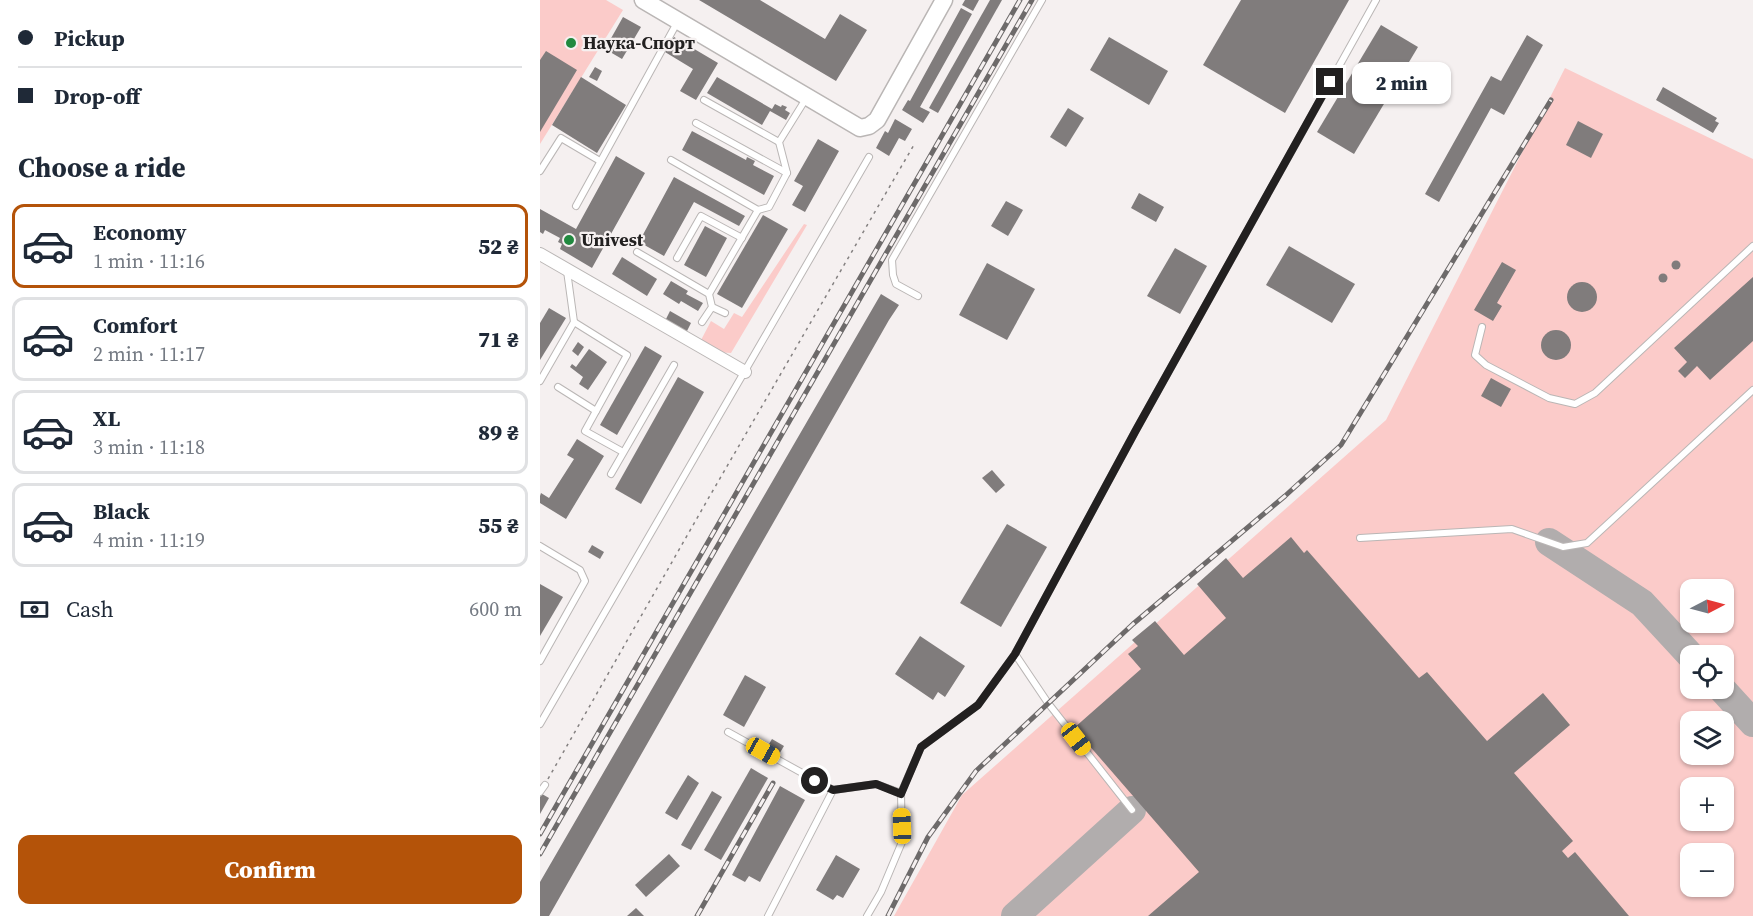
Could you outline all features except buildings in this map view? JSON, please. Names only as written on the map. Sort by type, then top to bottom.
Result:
[{"type":"street","points":[[643,0],[860,128],[869,126],[878,120],[944,0]]},
{"type":"street","points":[[540,254],[745,372]]},
{"type":"lane","points":[[918,296],[896,284],[892,275],[892,260],[1042,0]]},
{"type":"lane","points":[[867,916],[881,892],[902,842],[901,794],[921,747],[978,705],[1015,654],[1141,419],[1376,0]]},
{"type":"lane","points":[[576,206],[678,21]]},
{"type":"lane","points":[[779,142],[807,97]]},
{"type":"lane","points":[[702,322],[712,307],[709,294],[758,210],[769,207],[787,173],[779,142],[704,100]]},
{"type":"lane","points":[[696,123],[787,173]]},
{"type":"lane","points":[[540,171],[561,138],[600,161]]},
{"type":"lane","points":[[540,724],[869,157]]},
{"type":"lane","points":[[671,160],[758,210]]},
{"type":"lane","points":[[677,258],[701,216],[742,238]]},
{"type":"lane","points":[[1482,327],[1475,355],[1486,365],[1549,398],[1575,404],[1595,393],[1753,246]]},
{"type":"lane","points":[[637,252],[709,294]]},
{"type":"lane","points":[[540,381],[574,322],[567,270]]},
{"type":"lane","points":[[712,307],[725,314]]},
{"type":"lane","points":[[574,322],[627,355],[585,431],[623,452]]},
{"type":"lane","points":[[611,474],[674,365]]},
{"type":"lane","points":[[558,387],[596,411]]},
{"type":"lane","points":[[1360,538],[1512,529],[1563,547],[1587,543],[1753,390]]},
{"type":"lane","points":[[540,546],[580,570],[585,581],[540,661]]},
{"type":"lane","points":[[1015,654],[1048,703],[1132,810]]},
{"type":"lane","points":[[728,732],[833,790],[876,784],[901,794]]},
{"type":"lane","points":[[540,792],[545,785]]},
{"type":"lane","points":[[768,916],[833,790]]},
{"type":"path","points":[[545,785],[719,478],[915,143]]},
{"type":"shaded area","name":"Наука-Спорт","points":[[540,0],[606,0],[623,10],[540,144]]},
{"type":"shaded area","points":[[1565,68],[1753,159],[1753,916],[894,916],[962,795],[1386,420]]},
{"type":"shaded area","points":[[804,224],[807,225],[731,353],[717,352],[700,342],[711,321],[724,329],[734,313],[742,317]]},
{"type":"taxiway","points":[[1549,542],[1642,603],[1681,645]]},
{"type":"taxiway","points":[[1731,699],[1753,723]]},
{"type":"taxiway","points":[[1015,916],[1132,810]]},
{"type":"railway","points":[[540,834],[1020,0]]},
{"type":"railway","points":[[540,854],[1032,0]]},
{"type":"railway","points":[[888,916],[928,837],[976,771],[1133,624],[1285,496],[1341,445],[1551,100]]},
{"type":"railway","points":[[697,916],[773,783]]},
{"type":"place","name":"Наука-Спорт","points":[[571,43]]},
{"type":"place","name":"Univest","points":[[569,240]]},
{"type":"route","points":[[815,781],[833,790],[876,784],[901,794],[921,747],[978,705],[1015,654],[1136,430],[1330,82]]}]
